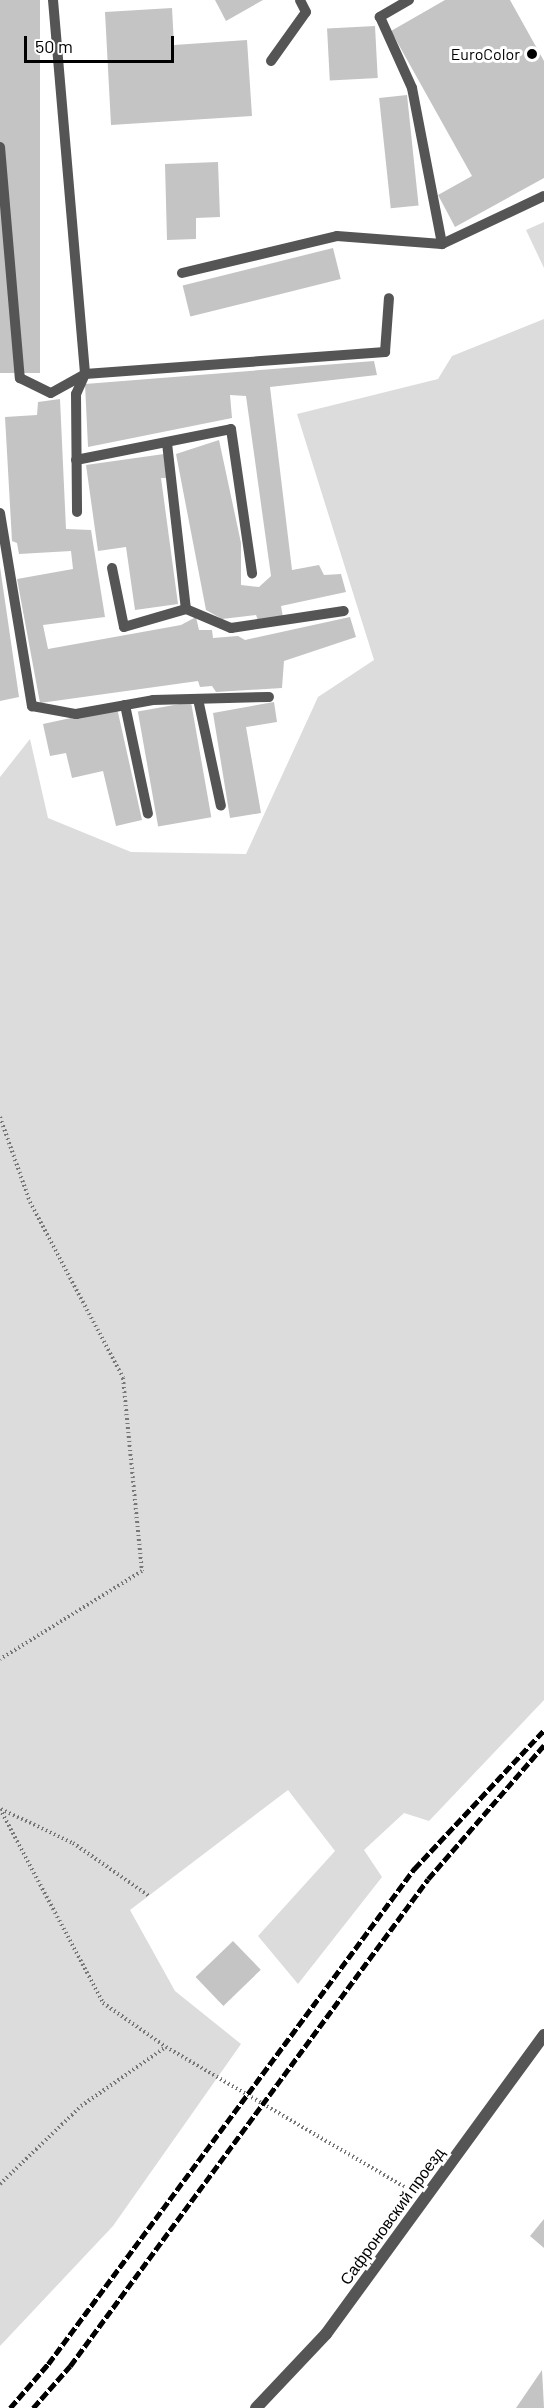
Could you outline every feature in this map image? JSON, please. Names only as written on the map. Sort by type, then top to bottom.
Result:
[{"type":"street","name":"Сафроновский проезд","points":[[256,2408],[326,2334],[544,2035]]},
{"type":"lane","points":[[53,0],[85,374],[76,394],[77,512]]},
{"type":"lane","points":[[271,61],[306,12],[300,0]]},
{"type":"lane","points":[[409,0],[380,17],[412,88],[442,244]]},
{"type":"lane","points":[[0,147],[20,378],[51,393],[85,374],[385,352],[389,298]]},
{"type":"lane","points":[[182,273],[337,236],[442,244],[544,196]]},
{"type":"lane","points":[[76,460],[231,429],[252,573]]},
{"type":"lane","points":[[167,443],[186,609]]},
{"type":"lane","points":[[0,513],[32,706],[76,714],[125,705],[268,696]]},
{"type":"lane","points":[[112,568],[124,627],[186,609],[231,628],[344,611]]},
{"type":"lane","points":[[198,699],[220,806]]},
{"type":"lane","points":[[125,705],[148,814]]},
{"type":"path","points":[[0,1117],[30,1202],[123,1378],[142,1571],[0,1659]]},
{"type":"path","points":[[0,1809],[74,1843],[149,1896]]},
{"type":"path","points":[[0,1809],[103,2003],[166,2047],[425,2199]]},
{"type":"path","points":[[0,2184],[81,2106],[166,2047]]},
{"type":"shaded area","points":[[544,222],[544,268],[526,230]]},
{"type":"shaded area","points":[[544,319],[544,1700],[429,1821],[404,1813],[364,1850],[382,1877],[298,1984],[258,1936],[335,1851],[288,1790],[130,1910],[175,1991],[241,2044],[113,2226],[0,2346],[0,777],[30,739],[48,818],[131,852],[246,854],[318,697],[374,660],[297,414],[438,379],[452,356]]},
{"type":"building","points":[[0,0],[40,0],[40,373],[0,373]]},
{"type":"building","points":[[215,0],[263,0],[226,21]]},
{"type":"building","points":[[445,0],[510,0],[544,61],[544,178],[455,227],[438,195],[472,176],[391,31]]},
{"type":"building","points":[[172,8],[174,45],[247,40],[252,116],[111,125],[105,12]]},
{"type":"building","points":[[375,26],[378,78],[330,80],[327,29]]},
{"type":"building","points":[[407,95],[419,205],[391,208],[379,98]]},
{"type":"building","points":[[218,162],[220,217],[196,218],[196,239],[167,240],[165,164]]},
{"type":"building","points":[[333,248],[341,279],[190,317],[183,285]]},
{"type":"building","points":[[374,361],[377,375],[270,387],[292,570],[319,565],[324,575],[341,574],[346,592],[281,606],[283,617],[259,623],[256,615],[222,619],[206,610],[176,454],[219,440],[241,543],[241,585],[259,587],[271,576],[246,396],[230,395],[232,418],[88,447],[85,384]]},
{"type":"building","points":[[60,399],[66,529],[91,530],[105,617],[43,625],[48,649],[181,625],[196,617],[199,630],[212,630],[213,638],[238,636],[245,640],[350,617],[356,637],[284,661],[282,688],[216,692],[212,686],[200,687],[198,681],[40,703],[17,579],[73,569],[71,551],[19,554],[17,543],[12,541],[5,417],[37,415],[38,402]]},
{"type":"building","points":[[164,454],[167,478],[161,478],[178,604],[135,610],[126,547],[98,551],[86,465]]},
{"type":"building","points":[[0,567],[19,697],[0,701]]},
{"type":"building","points":[[191,702],[211,817],[158,827],[138,711]]},
{"type":"building","points":[[274,702],[277,722],[246,727],[261,813],[230,818],[213,713]]},
{"type":"building","points":[[117,708],[142,820],[116,826],[103,771],[72,778],[66,753],[50,756],[43,724]]},
{"type":"building","points":[[233,1941],[261,1970],[223,2006],[196,1977]]},
{"type":"building","points":[[544,2219],[544,2248],[530,2236]]},
{"type":"building","points":[[542,2370],[544,2408],[516,2408]]},
{"type":"railway","points":[[10,2408],[48,2364],[414,1869],[544,1730]]},
{"type":"railway","points":[[33,2408],[70,2366],[428,1879],[544,1745]]},
{"type":"place","name":"EuroColor","points":[[532,54]]}]
